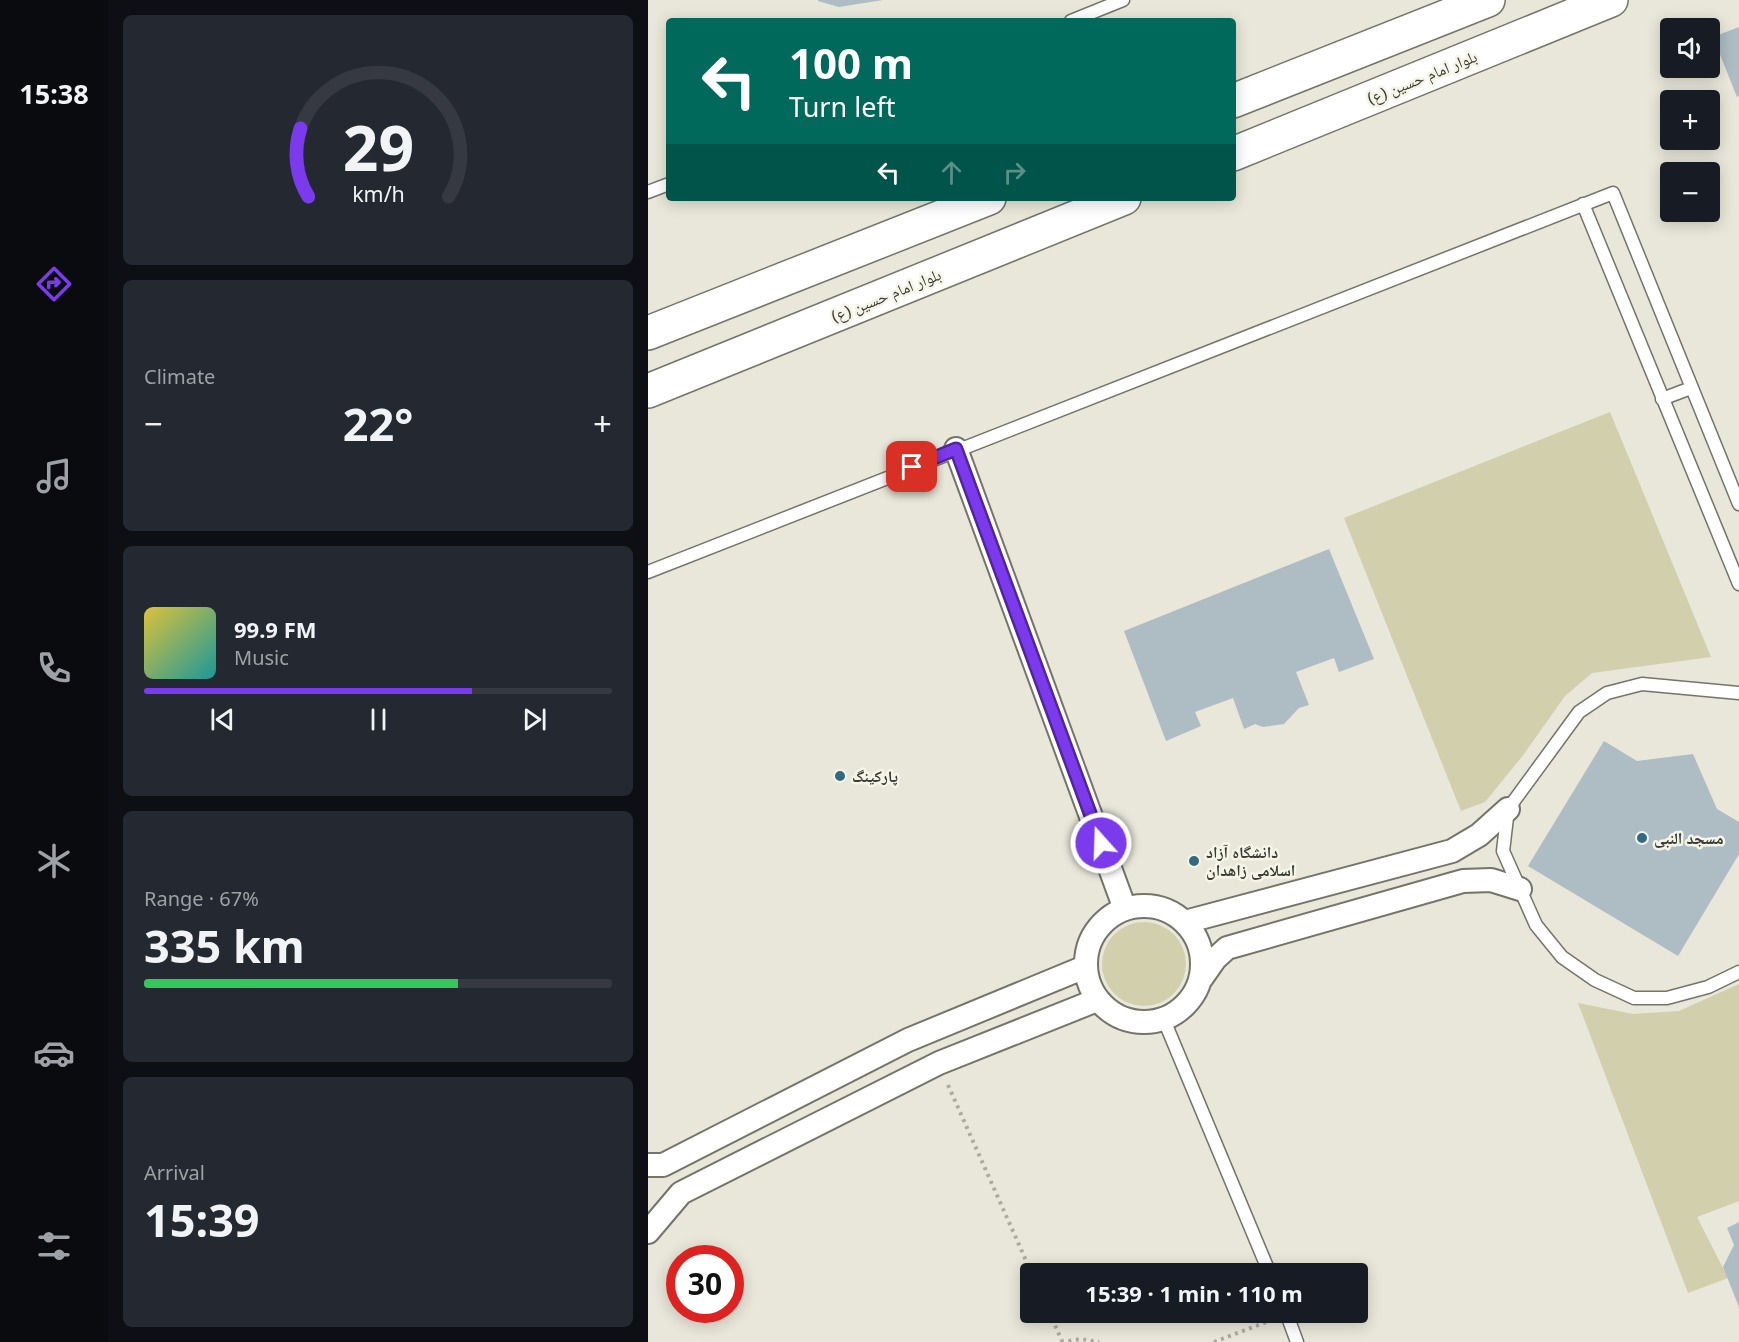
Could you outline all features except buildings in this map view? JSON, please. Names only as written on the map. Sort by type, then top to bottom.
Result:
[{"type":"main road","points":[[1236,100],[1488,0]]},
{"type":"main road","name":"بلوار امام حسین (ع)","points":[[1236,153],[1611,0]]},
{"type":"main road","points":[[648,333],[981,201]]},
{"type":"main road","name":"بلوار امام حسین (ع)","points":[[648,391],[1117,201]]},
{"type":"street","points":[[956,449],[1125,909]]},
{"type":"street","points":[[1185,922],[1452,851],[1479,835],[1508,808]]},
{"type":"street","points":[[1201,979],[1203,960],[1195,934],[1185,922],[1167,910],[1150,906],[1125,909],[1107,918],[1095,932],[1087,949],[1085,967],[1088,984],[1097,1000],[1108,1012],[1140,1023],[1164,1020],[1182,1009],[1194,995],[1201,979],[1215,959],[1227,948],[1463,881],[1491,880],[1520,890]]},
{"type":"street","points":[[648,1165],[663,1165],[908,1040],[1085,967]]},
{"type":"street","points":[[648,1232],[681,1193],[939,1063],[1097,1000]]},
{"type":"lane","points":[[1079,18],[1124,0]]},
{"type":"lane","points":[[648,192],[666,185]]},
{"type":"lane","points":[[648,572],[956,449],[1583,204],[1614,194],[1739,504]]},
{"type":"lane","points":[[1583,204],[1739,584]]},
{"type":"lane","points":[[1662,399],[1691,388]]},
{"type":"lane","points":[[1739,693],[1642,684],[1607,693],[1579,712],[1508,808],[1503,851],[1536,925],[1562,957],[1595,980],[1634,998],[1667,998],[1708,987],[1739,972]]},
{"type":"lane","points":[[1164,1020],[1265,1263]]},
{"type":"lane","points":[[1290,1323],[1297,1342]]},
{"type":"path","points":[[939,1063],[1027,1263]]},
{"type":"path","points":[[1053,1323],[1061,1342],[1081,1339],[1099,1342]]},
{"type":"path","points":[[1214,1342],[1261,1323]]},
{"type":"shaded area","points":[[1610,412],[1711,657],[1592,673],[1565,696],[1524,754],[1485,802],[1461,811],[1344,518]]},
{"type":"shaded area","points":[[1144,922],[1160,925],[1179,941],[1186,964],[1183,980],[1167,999],[1144,1006],[1128,1003],[1109,987],[1102,964],[1105,948],[1121,929]]},
{"type":"shaded area","points":[[1739,984],[1739,1201],[1697,1217],[1728,1278],[1688,1293],[1578,1003],[1633,1014],[1679,1011]]},
{"type":"place","name":"پارکینگ","points":[[840,776]]},
{"type":"place","name":"مسجد النبی","points":[[1642,838]]},
{"type":"place","name":"دانشگاه آزاد اسلامی زاهدان","points":[[1194,861]]},
{"type":"route","points":[[912,467],[956,449],[1101,843]]}]
